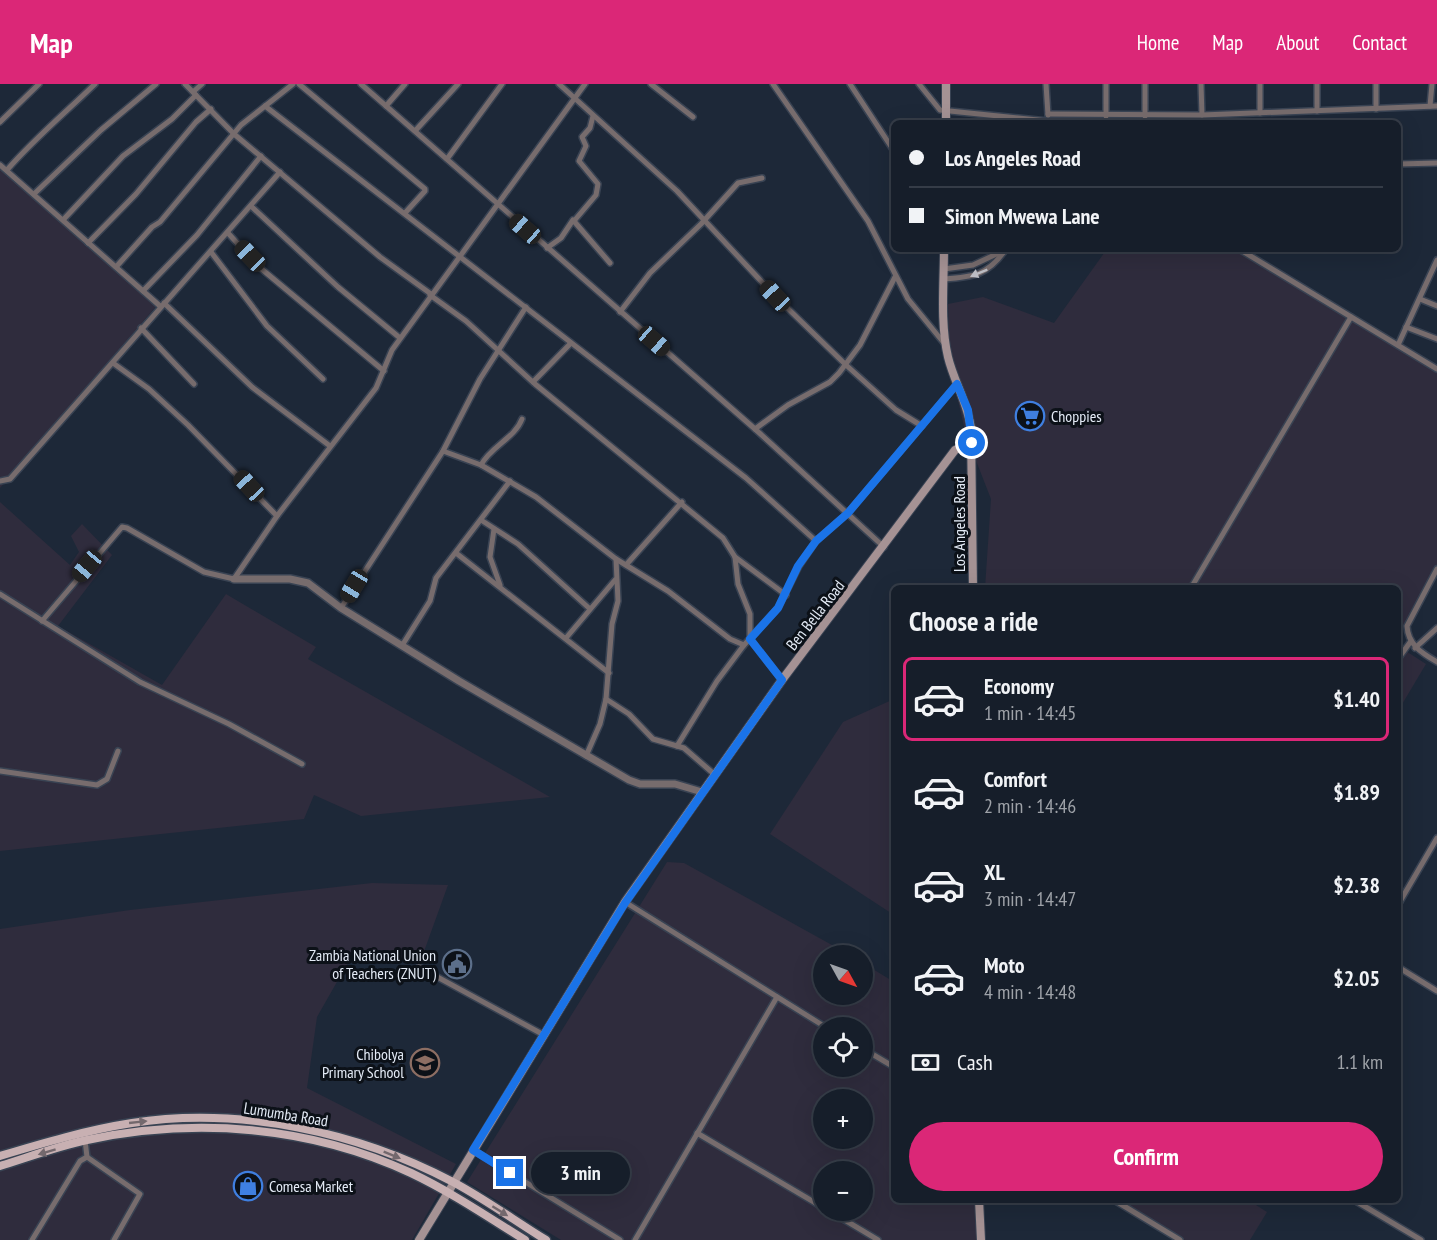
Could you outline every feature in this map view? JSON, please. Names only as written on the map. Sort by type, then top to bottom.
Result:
[{"type":"main road","points":[[945,120],[946,84]]},
{"type":"main road","name":"Los Angeles Road","points":[[944,252],[945,345],[968,410],[972,443],[973,585]]},
{"type":"main road","name":"Ben Bella Road","points":[[419,1240],[625,903],[714,774],[955,450],[972,443]]},
{"type":"main road","name":"Lumumba Road","points":[[0,1156],[133,1122],[179,1119],[262,1123],[348,1140],[385,1152],[454,1182],[546,1240]]},
{"type":"main road","name":"Lumumba Road","points":[[0,1166],[85,1136],[204,1127],[295,1135],[347,1148],[382,1161],[448,1192],[525,1240]]},
{"type":"main road","points":[[979,1203],[981,1240]]},
{"type":"street","points":[[0,122],[39,84]]},
{"type":"street","points":[[7,171],[37,136],[62,117],[95,84]]},
{"type":"street","points":[[34,194],[101,130],[156,84]]},
{"type":"street","points":[[185,84],[234,134],[380,258],[466,321],[533,382],[682,502],[723,538],[735,556],[738,584],[750,614],[750,639],[782,680]]},
{"type":"street","points":[[63,220],[123,156],[172,119],[202,84]]},
{"type":"street","points":[[116,267],[152,227],[160,222],[248,119],[293,84]]},
{"type":"street","points":[[299,84],[425,189],[405,213]]},
{"type":"street","points":[[361,84],[755,429],[884,547]]},
{"type":"street","points":[[386,106],[405,84]]},
{"type":"street","points":[[415,131],[458,84]]},
{"type":"street","points":[[447,159],[502,84]]},
{"type":"street","points":[[559,84],[592,117],[668,183],[775,296],[846,365],[896,410],[922,426]]},
{"type":"street","points":[[234,579],[277,516],[376,388],[392,350],[400,338],[585,84]]},
{"type":"street","points":[[651,84],[693,117]]},
{"type":"street","points":[[773,84],[868,221],[895,277],[920,315],[945,345]]},
{"type":"street","points":[[850,84],[891,146]]},
{"type":"street","points":[[919,84],[935,106],[946,111],[1029,120]]},
{"type":"street","points":[[1046,84],[1048,120]]},
{"type":"street","points":[[1106,84],[1106,116]]},
{"type":"street","points":[[1145,84],[1145,116]]},
{"type":"street","points":[[1202,84],[1202,115]]},
{"type":"street","points":[[1260,84],[1260,113]]},
{"type":"street","points":[[1317,84],[1317,111]]},
{"type":"street","points":[[1376,84],[1376,109]]},
{"type":"street","points":[[1048,114],[1202,115],[1434,106],[1432,84]]},
{"type":"street","points":[[265,106],[746,478],[816,541]]},
{"type":"street","points":[[88,243],[136,194],[196,122],[211,109]]},
{"type":"street","points":[[1227,114],[1228,120]]},
{"type":"street","points":[[547,248],[561,238],[572,221],[596,195],[598,184],[579,161],[586,146],[582,137],[590,128],[592,117]]},
{"type":"street","points":[[143,291],[196,235],[261,156]]},
{"type":"street","points":[[1401,164],[1437,163]]},
{"type":"street","points":[[0,165],[143,291],[162,305],[252,387],[330,446]]},
{"type":"street","points":[[0,481],[10,479],[141,328],[252,207],[280,172]]},
{"type":"street","points":[[620,312],[650,273],[705,220],[738,183],[762,178]]},
{"type":"street","points":[[252,207],[338,287],[400,338]]},
{"type":"street","points":[[574,221],[610,263]]},
{"type":"street","points":[[228,233],[258,266],[384,370]]},
{"type":"street","points":[[211,252],[267,326],[323,379]]},
{"type":"street","points":[[944,269],[973,265],[1001,252]]},
{"type":"street","points":[[944,279],[979,275],[996,263],[1004,252]]},
{"type":"street","points":[[1244,252],[1437,369]]},
{"type":"street","points":[[1398,345],[1435,269],[1437,260]]},
{"type":"street","points":[[755,429],[788,405],[831,382],[860,345],[895,277]]},
{"type":"street","points":[[1419,299],[1437,306]]},
{"type":"street","points":[[341,608],[442,451],[470,397],[526,307]]},
{"type":"street","points":[[1193,585],[1351,317]]},
{"type":"street","points":[[1406,327],[1437,339]]},
{"type":"street","points":[[141,328],[194,384]]},
{"type":"street","points":[[533,382],[571,343]]},
{"type":"street","points":[[113,363],[148,389],[188,425],[277,516]]},
{"type":"street","points":[[677,746],[717,681],[744,645],[771,618],[786,595],[798,566],[816,541],[848,513],[957,384]]},
{"type":"street","points":[[481,465],[489,450],[498,447],[522,419]]},
{"type":"street","points":[[442,451],[481,465],[537,497],[616,559],[668,591],[730,639],[744,645]]},
{"type":"street","points":[[403,644],[430,601],[436,578],[510,481]]},
{"type":"street","points":[[626,565],[682,502]]},
{"type":"street","points":[[481,520],[518,544],[590,609]]},
{"type":"street","points":[[42,621],[122,527],[127,528],[204,572],[234,579],[302,581],[314,586],[341,608],[586,756],[640,784],[675,784],[702,792]]},
{"type":"street","points":[[494,529],[490,557],[500,585]]},
{"type":"street","points":[[456,553],[609,672]]},
{"type":"street","points":[[735,556],[786,595]]},
{"type":"street","points":[[586,756],[600,724],[606,699],[612,624],[618,601],[615,580],[616,559]]},
{"type":"street","points":[[1437,569],[1407,626],[1415,648],[1437,662]]},
{"type":"street","points":[[566,638],[615,580]]},
{"type":"street","points":[[0,594],[140,682],[229,724],[302,764]]},
{"type":"street","points":[[1415,648],[1437,628]]},
{"type":"street","points":[[1401,655],[1411,641]]},
{"type":"street","points":[[606,699],[629,714],[653,739],[684,748],[714,774]]},
{"type":"street","points":[[0,771],[97,785],[107,779],[118,752]]},
{"type":"street","points":[[1401,900],[1437,838]]},
{"type":"street","points":[[625,903],[813,1019]]},
{"type":"street","points":[[419,967],[430,970],[544,1035]]},
{"type":"street","points":[[1401,969],[1437,991]]},
{"type":"street","points":[[636,1240],[777,997]]},
{"type":"street","points":[[873,1055],[891,1065]]},
{"type":"street","points":[[697,1133],[813,1202]]},
{"type":"street","points":[[85,1136],[87,1157],[90,1161],[138,1190],[140,1194],[114,1240]]},
{"type":"street","points":[[473,1150],[620,1240]]},
{"type":"street","points":[[41,1240],[33,1238],[80,1161],[87,1157]]},
{"type":"street","points":[[1119,1203],[1180,1240]]},
{"type":"street","points":[[1359,1203],[1421,1240]]},
{"type":"street","points":[[846,1221],[878,1240]]},
{"type":"shaded area","points":[[0,164],[158,304],[0,488]]},
{"type":"shaded area","points":[[1105,252],[1243,252],[1437,372],[1437,572],[1401,632],[1401,585],[985,585],[991,499],[966,435],[950,366],[948,304],[983,297],[1054,323]]},
{"type":"shaded area","points":[[0,502],[70,565],[79,552],[71,536],[82,524],[112,555],[58,626],[162,685],[226,594],[316,647],[308,659],[550,797],[361,816],[314,795],[304,819],[0,851]]},
{"type":"shaded area","points":[[1401,648],[1426,664],[1401,706]]},
{"type":"shaded area","points":[[891,700],[891,913],[770,834],[843,722]]},
{"type":"shaded area","points":[[667,862],[684,863],[832,945],[813,945],[813,1005],[873,1005],[873,969],[891,980],[891,1203],[978,1203],[979,1240],[561,1240],[467,1182]]},
{"type":"shaded area","points":[[372,883],[448,885],[422,957],[350,959],[317,1017],[307,1088],[456,1164],[412,1240],[0,1240],[0,929],[130,910]]},
{"type":"shaded area","points":[[1125,1203],[1253,1203],[1267,1212],[1250,1240],[1185,1240]]},
{"type":"place","name":"Choppies","points":[[1030,416]]},
{"type":"place","name":"Zambia National Union of Teachers (ZNUT)","points":[[457,964]]},
{"type":"place","name":"Chibolya Primary School","points":[[425,1063]]},
{"type":"place","name":"Comesa Market","points":[[248,1186]]},
{"type":"route","points":[[510,1173],[473,1150],[625,903],[782,680],[750,639],[778,608],[798,566],[816,541],[848,513],[957,384],[968,410],[972,443]]}]
